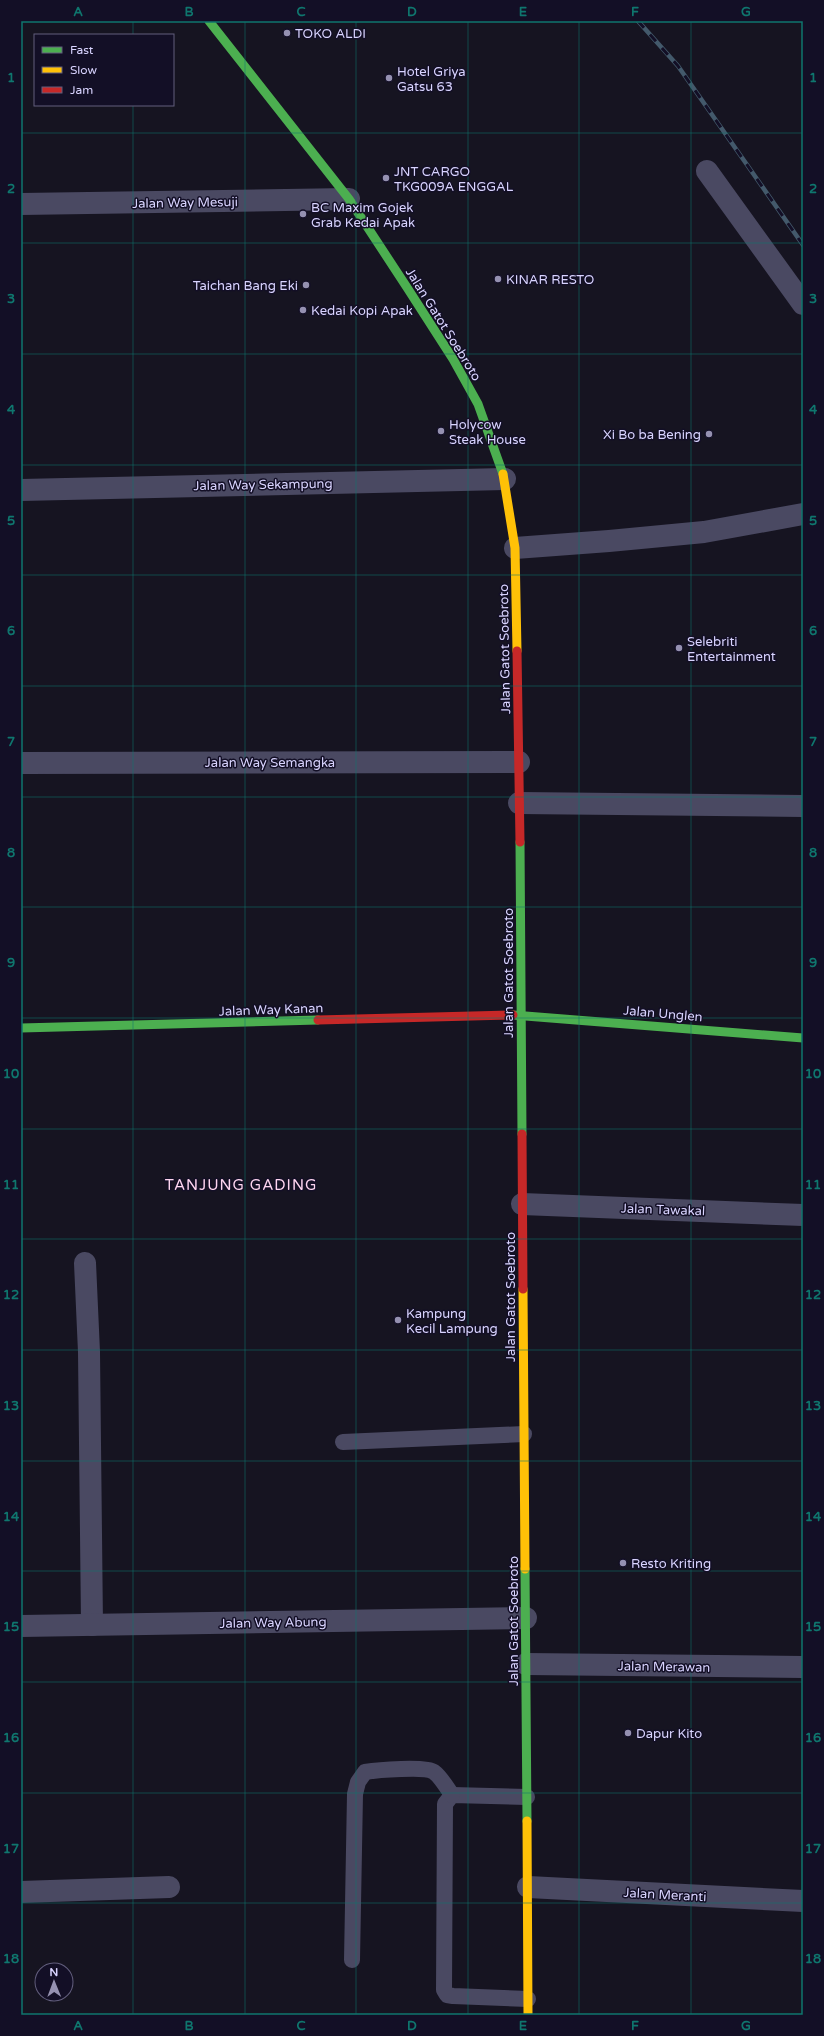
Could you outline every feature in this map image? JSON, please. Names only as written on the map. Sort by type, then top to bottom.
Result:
[{"type":"main road","name":"Jalan Gatot Soebroto","points":[[209,21],[349,199],[453,359],[478,404],[505,479],[514,548],[520,803],[528,2007]]},
{"type":"main road","name":"Jalan Way Kanan","points":[[21,1028],[521,1015]]},
{"type":"main road","name":"Jalan Unglen","points":[[521,1015],[803,1038]]},
{"type":"street","points":[[707,172],[803,304]]},
{"type":"street","name":"Jalan Way Mesuji","points":[[21,204],[349,199]]},
{"type":"street","name":"Jalan Way Sekampung","points":[[21,490],[505,479]]},
{"type":"street","points":[[514,548],[609,542],[704,532],[803,514]]},
{"type":"street","name":"Jalan Way Semangka","points":[[21,763],[519,762]]},
{"type":"street","points":[[520,803],[803,806]]},
{"type":"street","name":"Jalan Tawakal","points":[[522,1204],[803,1214]]},
{"type":"street","points":[[85,1262],[89,1352],[92,1625]]},
{"type":"street","name":"Jalan Way Abung","points":[[21,1626],[526,1618]]},
{"type":"street","name":"Jalan Merawan","points":[[526,1664],[803,1667]]},
{"type":"street","points":[[21,1892],[169,1887]]},
{"type":"street","name":"Jalan Meranti","points":[[528,1887],[803,1901]]},
{"type":"lane","points":[[343,1442],[524,1434]]},
{"type":"lane","points":[[352,1960],[355,1794],[358,1782],[366,1772],[379,1770],[424,1770],[434,1772],[452,1795]]},
{"type":"lane","points":[[452,1795],[527,1797]]},
{"type":"lane","points":[[452,1795],[445,1804],[444,1990],[447,1995],[528,2007]]},
{"type":"railway","points":[[638,21],[678,66],[803,245]]},
{"type":"traffic: fast","points":[[209,21],[349,199],[408,289],[453,359],[478,404],[503,474]]},
{"type":"traffic: fast","points":[[520,842],[522,1134]]},
{"type":"traffic: fast","points":[[513,1015],[803,1038]]},
{"type":"traffic: fast","points":[[21,1028],[318,1020]]},
{"type":"traffic: fast","points":[[525,1569],[527,1821]]},
{"type":"traffic: slow","points":[[503,474],[515,548],[517,651]]},
{"type":"traffic: slow","points":[[523,1289],[525,1569]]},
{"type":"traffic: slow","points":[[527,1821],[528,2015]]},
{"type":"traffic: jam","points":[[517,651],[520,842]]},
{"type":"traffic: jam","points":[[318,1020],[513,1015]]},
{"type":"traffic: jam","points":[[522,1134],[523,1289]]},
{"type":"place","name":"TOKO ALDI","points":[[287,33]]},
{"type":"place","name":"Hotel Griya Gatsu 63","points":[[389,78]]},
{"type":"place","name":"JNT CARGO TKG009A ENGGAL","points":[[386,178]]},
{"type":"place","name":"BC Maxim Gojek Grab Kedai Apak","points":[[303,214]]},
{"type":"place","name":"KINAR RESTO","points":[[498,279]]},
{"type":"place","name":"Taichan Bang Eki","points":[[306,285]]},
{"type":"place","name":"Kedai Kopi Apak","points":[[303,310]]},
{"type":"place","name":"Holycow Steak House","points":[[441,431]]},
{"type":"place","name":"Xi Bo ba Bening","points":[[709,434]]},
{"type":"place","name":"Selebriti Entertainment","points":[[679,648]]},
{"type":"place","name":"Kampung Kecil Lampung","points":[[398,1320]]},
{"type":"place","name":"Resto Kriting","points":[[623,1563]]},
{"type":"place","name":"Dapur Kito","points":[[628,1733]]},
{"type":"district","name":"TANJUNG GADING","points":[[241,1185]]}]
